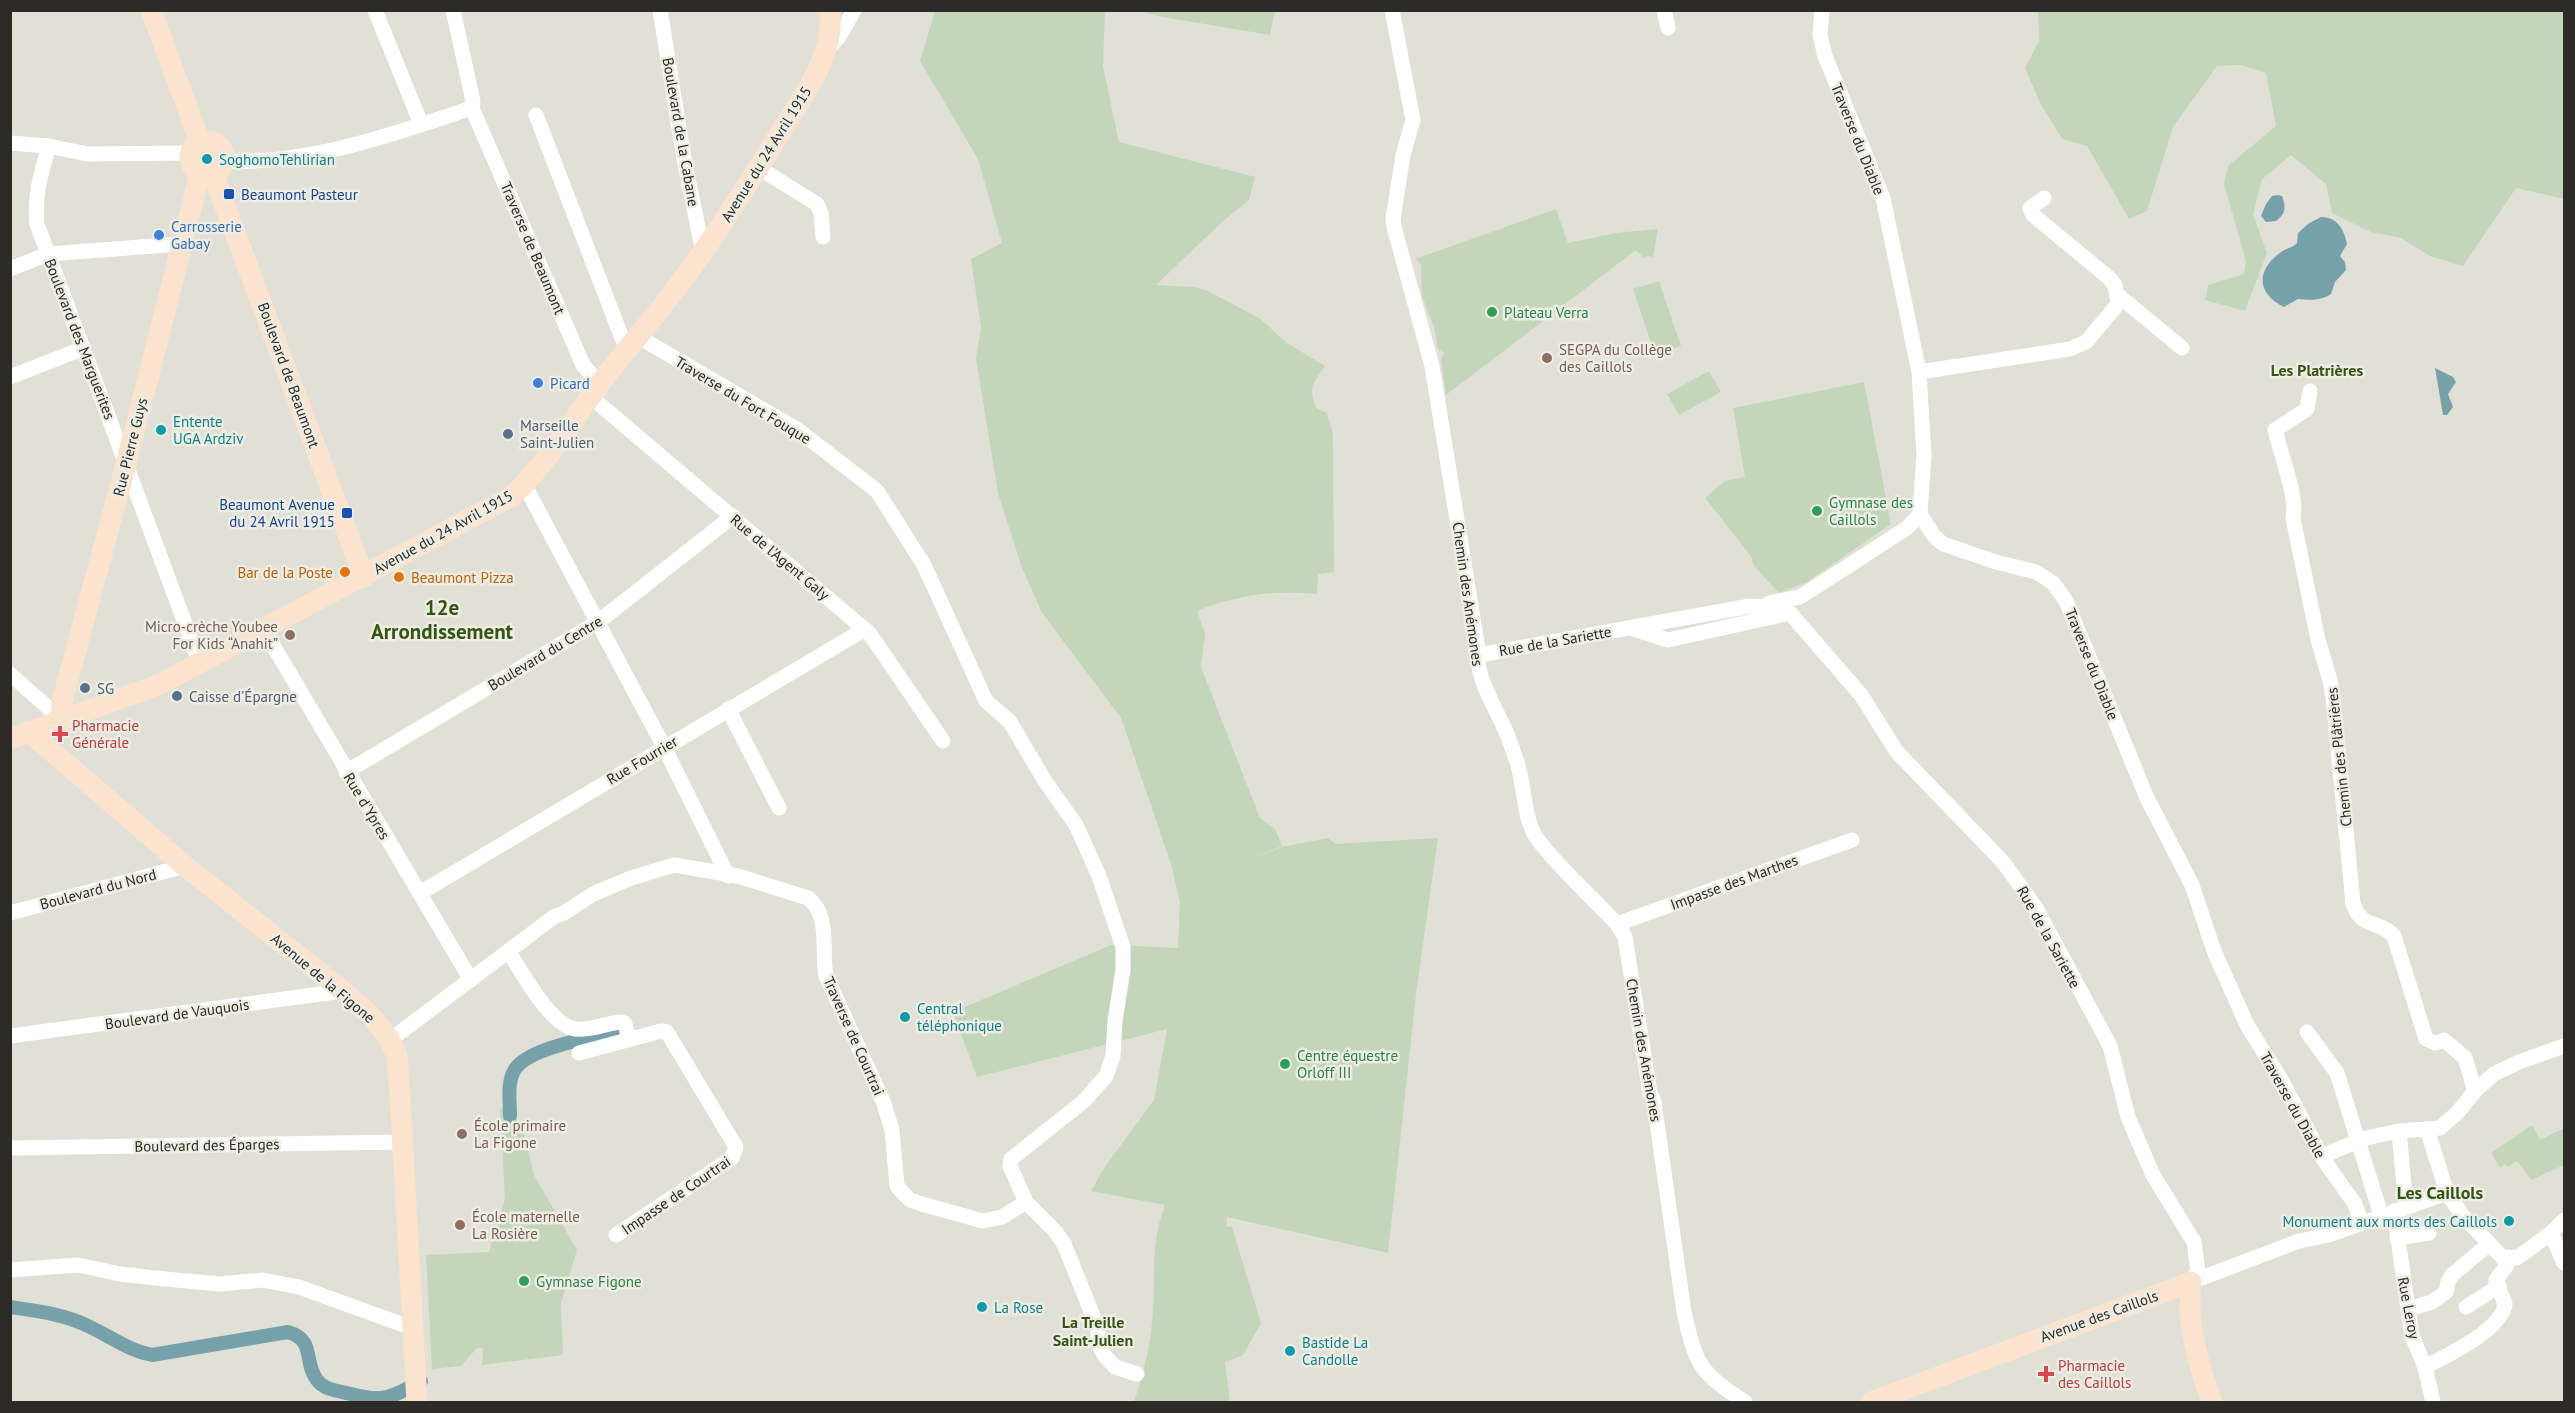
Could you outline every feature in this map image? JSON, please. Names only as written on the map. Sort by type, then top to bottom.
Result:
[{"type":"street","points":[[151,10],[195,148]]},
{"type":"street","points":[[375,10],[422,124]]},
{"type":"street","name":"Traverse de Beaumont","points":[[453,10],[473,101],[472,108],[595,390]]},
{"type":"street","name":"Boulevard de la Cabane","points":[[660,10],[684,159],[703,252]]},
{"type":"street","name":"Avenue du 24 Avril 1915","points":[[19,735],[160,684],[509,498],[524,484],[703,252],[759,168],[817,73],[831,28],[830,10]]},
{"type":"street","points":[[826,50],[839,37],[854,10]]},
{"type":"street","name":"Chemin des Anémones","points":[[1392,10],[1413,120],[1403,155],[1394,227],[1432,366],[1479,655],[1481,680],[1509,738],[1520,774],[1526,809],[1537,839],[1617,924],[1625,937],[1650,1093],[1654,1102],[1684,1312],[1692,1347],[1695,1357],[1710,1377],[1745,1402]]},
{"type":"street","points":[[1664,10],[1668,28]]},
{"type":"street","name":"Traverse du Diable","points":[[1822,10],[1820,35],[1825,56],[1883,198],[1919,372],[1924,455],[1920,514],[1934,536],[1943,544],[1996,562],[2036,572],[2054,583],[2066,601],[2147,798],[2192,885],[2214,951],[2231,992],[2247,1025],[2296,1106],[2322,1156],[2355,1204],[2361,1222]]},
{"type":"street","points":[[212,170],[357,144],[472,108]]},
{"type":"street","points":[[536,115],[622,338],[632,342]]},
{"type":"street","points":[[10,143],[49,146],[87,154],[195,148],[212,142],[224,154],[212,170]]},
{"type":"street","name":"Boulevard des Marguerites","points":[[49,146],[37,187],[35,205],[37,224],[200,664]]},
{"type":"street","name":"Boulevard de Beaumont","points":[[195,148],[191,165],[212,170],[364,577]]},
{"type":"street","points":[[759,168],[817,204],[821,213],[823,237]]},
{"type":"street","name":"Rue Pierre Guys","points":[[61,719],[62,702],[126,464],[181,244],[212,170]]},
{"type":"street","points":[[1919,372],[2070,349],[2086,342],[2118,304],[2115,285],[2108,277],[2033,215],[2030,208],[2044,198]]},
{"type":"street","points":[[10,269],[48,254],[181,244]]},
{"type":"street","points":[[2118,296],[2182,348]]},
{"type":"street","name":"Traverse du Fort Fouque","points":[[632,342],[798,430],[877,491],[924,565],[986,701],[1010,722],[1045,781],[1076,825],[1099,876],[1123,947],[1124,970],[1115,1021],[1113,1056],[1106,1076],[1084,1101],[1011,1159],[1010,1166],[1026,1202],[1064,1244],[1098,1326],[1100,1347],[1105,1356],[1115,1366],[1137,1374]]},
{"type":"street","points":[[10,377],[84,348]]},
{"type":"street","name":"Rue de l'Agent Galy","points":[[595,390],[733,516],[865,629],[943,741]]},
{"type":"street","name":"Chemin des Plâtrières","points":[[2310,391],[2307,409],[2275,430],[2295,512],[2293,518],[2318,640],[2333,697],[2353,903],[2355,911],[2363,920],[2388,930],[2394,936],[2426,1039],[2435,1043],[2444,1040],[2465,1058],[2475,1091]]},
{"type":"street","points":[[524,484],[664,747],[728,876]]},
{"type":"street","points":[[1760,605],[1800,597],[1907,528],[1920,514]]},
{"type":"street","name":"Boulevard du Centre","points":[[346,772],[598,622],[733,516]]},
{"type":"street","points":[[1790,614],[1800,597]]},
{"type":"street","name":"Rue de la Sariette","points":[[1479,655],[1760,605],[1774,607],[1790,614],[1861,695],[1897,752],[2003,862],[2036,908],[2110,1046],[2128,1117],[2153,1175],[2194,1242],[2198,1270],[2191,1282]]},
{"type":"street","name":"Rue de la Sariette","points":[[1631,628],[1668,640],[1790,614]]},
{"type":"street","name":"Rue Fourrier","points":[[420,893],[865,629]]},
{"type":"street","name":"Rue d'Ypres","points":[[264,630],[471,980]]},
{"type":"street","points":[[10,674],[61,719]]},
{"type":"street","points":[[728,709],[779,808]]},
{"type":"street","name":"Avenue de la Figone","points":[[19,735],[343,991],[372,1017],[390,1040],[397,1056],[404,1142],[417,1398]]},
{"type":"street","name":"Impasse des Marthes","points":[[1617,924],[1852,840]]},
{"type":"street","name":"Boulevard du Nord","points":[[10,913],[185,866]]},
{"type":"street","name":"Traverse de Courtrai","points":[[390,1040],[555,916],[564,913],[593,894],[655,869],[674,866],[738,876],[808,898],[817,905],[822,917],[823,959],[826,976],[883,1101],[892,1130],[897,1186],[904,1194],[910,1200],[983,1221],[1002,1217],[1026,1202]]},
{"type":"street","name":"Impasse de Courtrai","points":[[508,951],[546,1007],[565,1026],[588,1029],[617,1022],[628,1032]]},
{"type":"street","name":"Boulevard de Vauquois","points":[[10,1036],[343,991]]},
{"type":"street","name":"Impasse de Courtrai","points":[[579,1053],[628,1032],[667,1032],[736,1147],[732,1158],[616,1235]]},
{"type":"street","points":[[2307,1032],[2337,1073],[2357,1142],[2394,1211]]},
{"type":"street","points":[[2322,1156],[2366,1138],[2399,1131],[2440,1128],[2494,1074],[2519,1062],[2565,1046]]},
{"type":"street","points":[[2427,1129],[2447,1193],[2463,1216],[2502,1257],[2517,1258],[2565,1220]]},
{"type":"street","points":[[2394,1211],[2399,1131]]},
{"type":"street","name":"Boulevard des Éparges","points":[[10,1148],[404,1142]]},
{"type":"street","name":"Avenue des Caillols","points":[[1871,1402],[2299,1241],[2329,1235],[2447,1193]]},
{"type":"street","name":"Rue Leroy","points":[[2394,1211],[2412,1335],[2425,1367],[2433,1402]]},
{"type":"street","points":[[2397,1238],[2429,1233]]},
{"type":"street","points":[[2551,1233],[2565,1263]]},
{"type":"street","points":[[2408,1309],[2432,1302],[2446,1292],[2452,1275],[2489,1244]]},
{"type":"street","points":[[2425,1367],[2469,1344],[2499,1318],[2505,1304],[2496,1280],[2507,1266],[2509,1257]]},
{"type":"street","points":[[10,1270],[78,1265],[120,1274],[220,1284],[263,1280],[299,1287],[412,1328]]},
{"type":"street","points":[[2191,1282],[2189,1299],[2195,1348],[2212,1402]]},
{"type":"street","points":[[2466,1307],[2499,1286]]},
{"type":"green space","points":[[935,11],[1105,11],[1103,66],[1119,142],[1255,177],[1249,200],[1222,222],[1156,285],[1206,290],[1259,318],[1287,343],[1325,366],[1315,381],[1312,395],[1316,408],[1327,413],[1333,434],[1334,572],[1318,574],[1317,594],[1270,593],[1226,601],[1197,611],[1205,634],[1201,667],[1260,818],[1275,829],[1282,846],[1254,858],[1282,847],[1328,838],[1336,844],[1438,838],[1416,994],[1388,1253],[1227,1217],[1226,1226],[1232,1227],[1261,1323],[1243,1355],[1225,1362],[1230,1402],[1134,1402],[1151,1334],[1155,1245],[1165,1205],[1091,1191],[1104,1168],[1154,1100],[1167,1029],[977,1077],[953,1012],[1111,945],[1178,948],[1180,903],[1172,867],[1121,718],[1042,613],[1022,568],[998,493],[976,358],[981,327],[971,259],[1002,243],[978,159],[920,61]]},
{"type":"green space","points":[[1141,11],[1275,11],[1270,35],[1157,16]]},
{"type":"green space","points":[[2038,11],[2564,11],[2564,199],[2516,188],[2463,266],[2430,256],[2401,238],[2371,232],[2332,213],[2326,184],[2291,155],[2262,179],[2253,214],[2267,253],[2245,311],[2205,300],[2208,285],[2244,274],[2246,261],[2224,184],[2228,166],[2276,126],[2266,73],[2241,65],[2217,66],[2173,127],[2147,211],[2129,219],[2087,146],[2062,139],[2040,103],[2025,68],[2039,41]]},
{"type":"green space","name":"Plateau Verra","points":[[1556,209],[1568,243],[1616,233],[1658,229],[1653,257],[1644,258],[1636,250],[1446,395],[1441,360],[1444,353],[1438,349],[1434,327],[1422,296],[1421,264],[1415,259]]},
{"type":"green space","points":[[1659,281],[1681,346],[1655,355],[1633,289]]},
{"type":"green space","points":[[1709,371],[1721,392],[1679,415],[1667,394]]},
{"type":"green space","points":[[1864,382],[1891,524],[1807,582],[1779,593],[1754,566],[1751,556],[1705,498],[1725,481],[1745,477],[1733,408]]},
{"type":"green space","points":[[500,1107],[522,1125],[534,1175],[577,1250],[561,1303],[563,1355],[482,1365],[483,1348],[477,1348],[461,1366],[432,1369],[426,1255],[489,1252],[505,1198]]},
{"type":"green space","points":[[2532,1125],[2540,1140],[2564,1128],[2564,1165],[2531,1180],[2517,1161],[2508,1167],[2505,1164],[2500,1168],[2491,1153]]},
{"type":"water","points":[[2272,196],[2282,196],[2283,213],[2276,221],[2266,222],[2261,216],[2266,204]]},
{"type":"water","points":[[2321,217],[2331,219],[2344,233],[2347,244],[2340,256],[2345,262],[2346,270],[2335,282],[2331,294],[2319,299],[2298,299],[2284,307],[2268,295],[2264,288],[2263,281],[2267,266],[2283,251],[2297,243],[2298,233]]},
{"type":"water","points":[[2435,368],[2453,377],[2456,382],[2448,394],[2453,407],[2447,415],[2443,415]]},
{"type":"waterway","points":[[510,1116],[510,1081],[514,1071],[521,1063],[562,1044],[620,1030]]},
{"type":"waterway","points":[[10,1307],[69,1319],[152,1355],[288,1332],[297,1336],[306,1346],[310,1366],[322,1385],[366,1397],[390,1396],[421,1381]]},
{"type":"place","name":"SoghomoTehlirian","points":[[207,159]]},
{"type":"place","name":"Beaumont Pasteur","points":[[229,194]]},
{"type":"place","name":"Carrosserie Gabay","points":[[159,235]]},
{"type":"place","name":"Plateau Verra","points":[[1492,312]]},
{"type":"place","name":"SEGPA du Collège des Caillols","points":[[1547,358]]},
{"type":"place","name":"Picard","points":[[538,383]]},
{"type":"place","name":"Entente UGA Ardziv","points":[[161,430]]},
{"type":"place","name":"Marseille Saint-Julien","points":[[508,434]]},
{"type":"place","name":"Gymnase des Caillols","points":[[1817,511]]},
{"type":"place","name":"Beaumont Avenue du 24 Avril 1915","points":[[347,513]]},
{"type":"place","name":"Bar de la Poste","points":[[345,572]]},
{"type":"place","name":"Beaumont Pizza","points":[[399,577]]},
{"type":"place","name":"Micro-crèche Youbee For Kids “Anahit”","points":[[290,635]]},
{"type":"place","name":"SG","points":[[85,688]]},
{"type":"place","name":"Caisse d'Épargne","points":[[177,696]]},
{"type":"place","name":"Pharmacie Générale","points":[[60,734]]},
{"type":"place","name":"Central téléphonique","points":[[905,1017]]},
{"type":"place","name":"Centre équestre Orloff III","points":[[1285,1064]]},
{"type":"place","name":"École primaire La Figone","points":[[462,1134]]},
{"type":"place","name":"Monument aux morts des Caillols","points":[[2509,1221]]},
{"type":"place","name":"École maternelle La Rosière","points":[[460,1225]]},
{"type":"place","name":"Gymnase Figone","points":[[524,1281]]},
{"type":"place","name":"La Rose","points":[[982,1307]]},
{"type":"place","name":"Bastide La Candolle","points":[[1290,1351]]},
{"type":"place","name":"Pharmacie des Caillols","points":[[2046,1374]]},
{"type":"district","name":"Les Platrières","points":[[2317,370]]},
{"type":"district","name":"12e Arrondissement","points":[[442,619]]},
{"type":"district","name":"Les Caillols","points":[[2440,1192]]},
{"type":"district","name":"La Treille Saint-Julien","points":[[1093,1331]]}]
